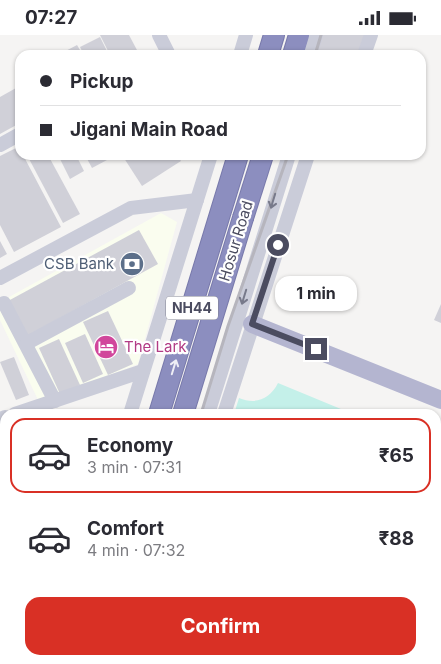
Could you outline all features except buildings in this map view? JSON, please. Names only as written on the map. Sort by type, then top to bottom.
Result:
[{"type":"highway","points":[[270,50],[274,35]]},
{"type":"highway","points":[[294,50],[299,35]]},
{"type":"highway","name":"Hosur Road","points":[[161,409],[237,160]]},
{"type":"highway","name":"Hosur Road","points":[[186,409],[261,160]]},
{"type":"main road","points":[[252,324],[441,399]]},
{"type":"street","points":[[159,35],[166,50]]},
{"type":"street","points":[[242,50],[246,35]]},
{"type":"street","points":[[312,50],[316,35]]},
{"type":"street","points":[[366,50],[371,35]]},
{"type":"street","points":[[0,145],[15,137]]},
{"type":"street","points":[[132,409],[209,160]]},
{"type":"street","points":[[210,409],[286,160]]},
{"type":"street","points":[[226,409],[306,160]]},
{"type":"street","points":[[0,278],[131,208],[197,200]]},
{"type":"street","points":[[251,274],[266,281]]},
{"type":"street","points":[[27,343],[129,287]]},
{"type":"street","points":[[4,303],[27,343],[55,401]]},
{"type":"street","points":[[30,409],[143,371]]},
{"type":"shaded area","points":[[161,213],[177,222],[138,364],[39,402],[0,320],[0,302]]},
{"type":"shaded area","points":[[278,383],[341,409],[236,409],[239,398],[257,401],[267,397]]},
{"type":"railway","points":[[316,50],[321,35]]},
{"type":"railway","points":[[203,409],[228,326],[286,160]]},
{"type":"place","name":"CSB Bank","points":[[132,264]]},
{"type":"place","name":"The Lark","points":[[106,347]]},
{"type":"route","points":[[278,245],[252,324],[316,349]]}]
